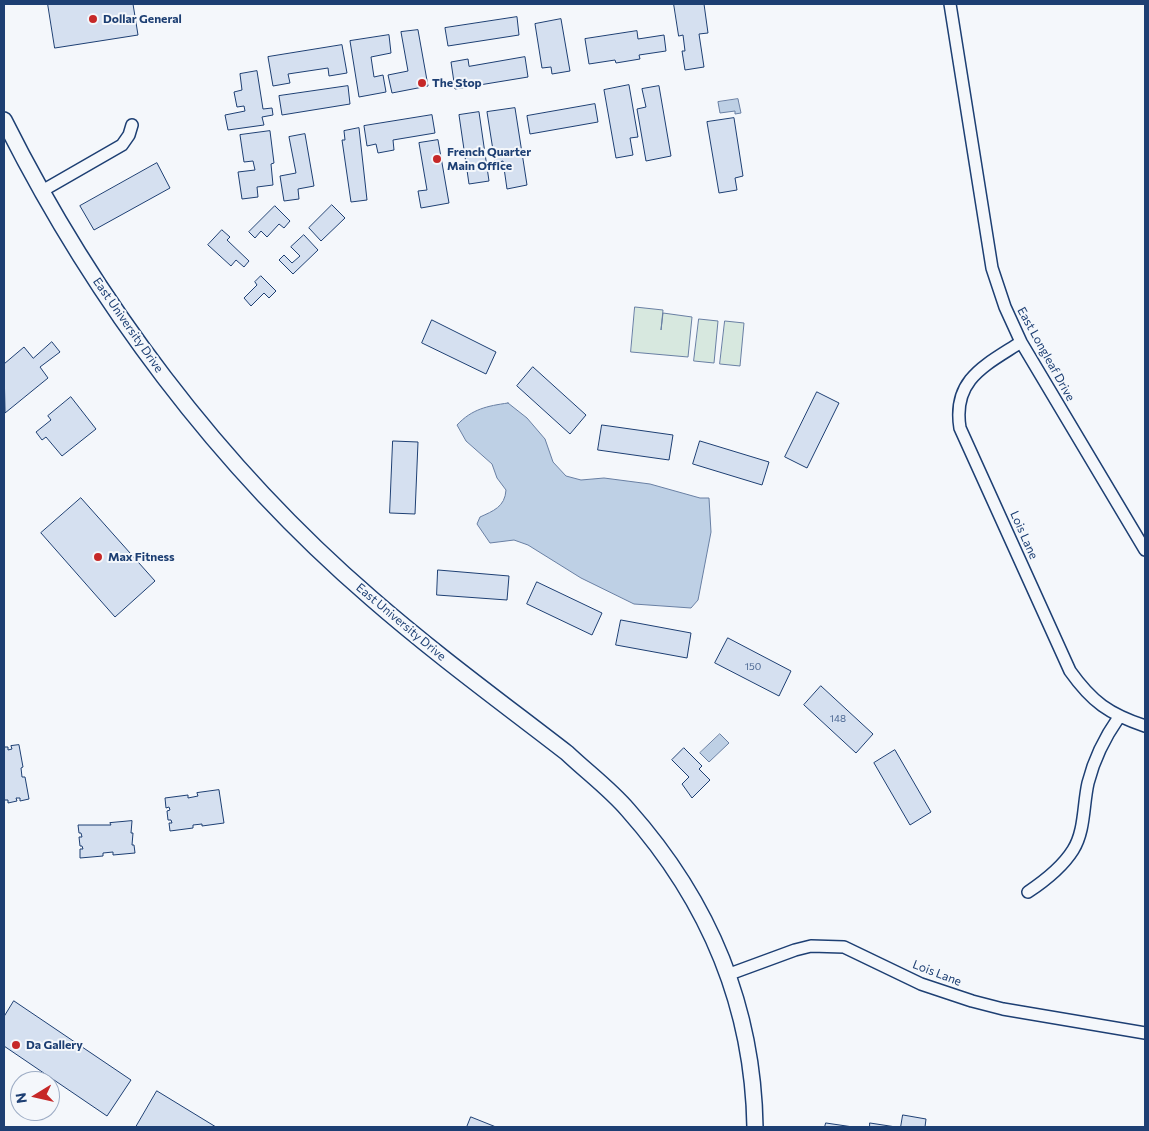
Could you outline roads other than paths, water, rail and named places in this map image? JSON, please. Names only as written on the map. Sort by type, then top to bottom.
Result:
[{"type":"main road","name":"East University Drive","points":[[4,120],[42,191],[97,283],[145,351],[196,417],[251,481],[309,541],[370,598],[566,753],[627,809],[679,874],[718,946],[744,1025],[755,1108],[755,1127]]},
{"type":"street","name":"East Longleaf Drive","points":[[950,4],[992,268],[1005,307],[1021,342],[1145,550]]},
{"type":"street","points":[[42,191],[122,145],[129,135],[132,125]]},
{"type":"street","name":"Lois Lane","points":[[1021,342],[978,371],[967,383],[960,398],[958,414],[960,428],[1070,671],[1095,700],[1119,717],[1145,726]]},
{"type":"street","points":[[1028,892],[1039,885],[1073,851],[1096,756],[1119,717]]},
{"type":"street","name":"Lois Lane","points":[[727,975],[811,946],[844,947],[920,984],[972,1001],[1003,1009],[1145,1033]]},
{"type":"water","points":[[738,99],[741,113],[735,114],[735,111],[720,113],[718,102]]},
{"type":"water","points":[[508,403],[527,418],[545,439],[553,462],[566,476],[581,480],[604,478],[650,484],[700,498],[709,498],[711,532],[698,600],[691,608],[634,604],[581,578],[528,545],[514,540],[490,543],[477,524],[480,517],[498,508],[503,501],[506,490],[497,478],[492,464],[466,441],[457,425],[468,415],[480,409]]},
{"type":"water","points":[[720,734],[729,743],[709,762],[700,753]]},
{"type":"place","name":"Dollar General","points":[[93,19]]},
{"type":"place","name":"The Stop","points":[[422,83]]},
{"type":"place","name":"French Quarter Main Office","points":[[437,159]]},
{"type":"place","name":"Max Fitness","points":[[98,557]]},
{"type":"place","name":"Da Gallery","points":[[16,1045]]}]
